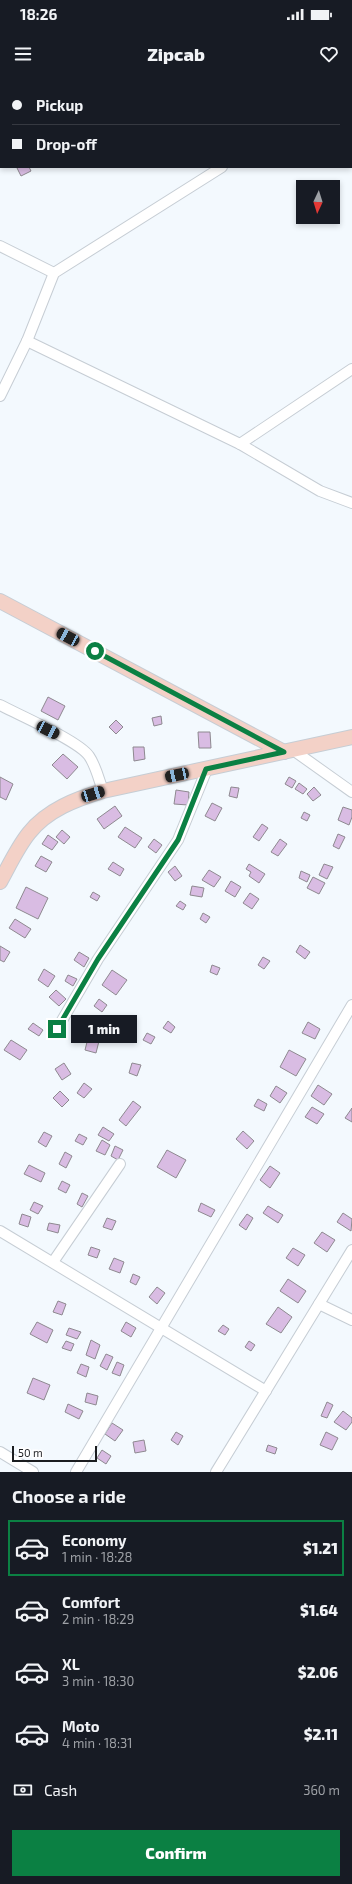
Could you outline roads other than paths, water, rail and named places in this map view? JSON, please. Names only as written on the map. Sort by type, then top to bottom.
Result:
[{"type":"street","points":[[0,396],[27,341],[54,273],[210,170]]},
{"type":"street","points":[[0,246],[54,273]]},
{"type":"street","points":[[27,341],[240,444],[320,491],[352,503]]},
{"type":"street","points":[[240,444],[352,369]]},
{"type":"street","points":[[0,601],[289,751],[352,792]]},
{"type":"street","points":[[0,706],[72,742],[85,751],[94,764],[103,791]]},
{"type":"street","points":[[0,882],[29,833],[47,817],[67,804],[103,791],[352,738]]},
{"type":"street","points":[[57,1029],[98,959],[178,840],[206,769]]},
{"type":"street","points":[[76,1472],[352,1005]]},
{"type":"street","points":[[53,1262],[120,1164]]},
{"type":"street","points":[[0,1231],[162,1327],[266,1391]]},
{"type":"street","points":[[216,1472],[352,1250]]},
{"type":"street","points":[[319,1304],[352,1320]]},
{"type":"street","points":[[0,1452],[33,1472]]}]
